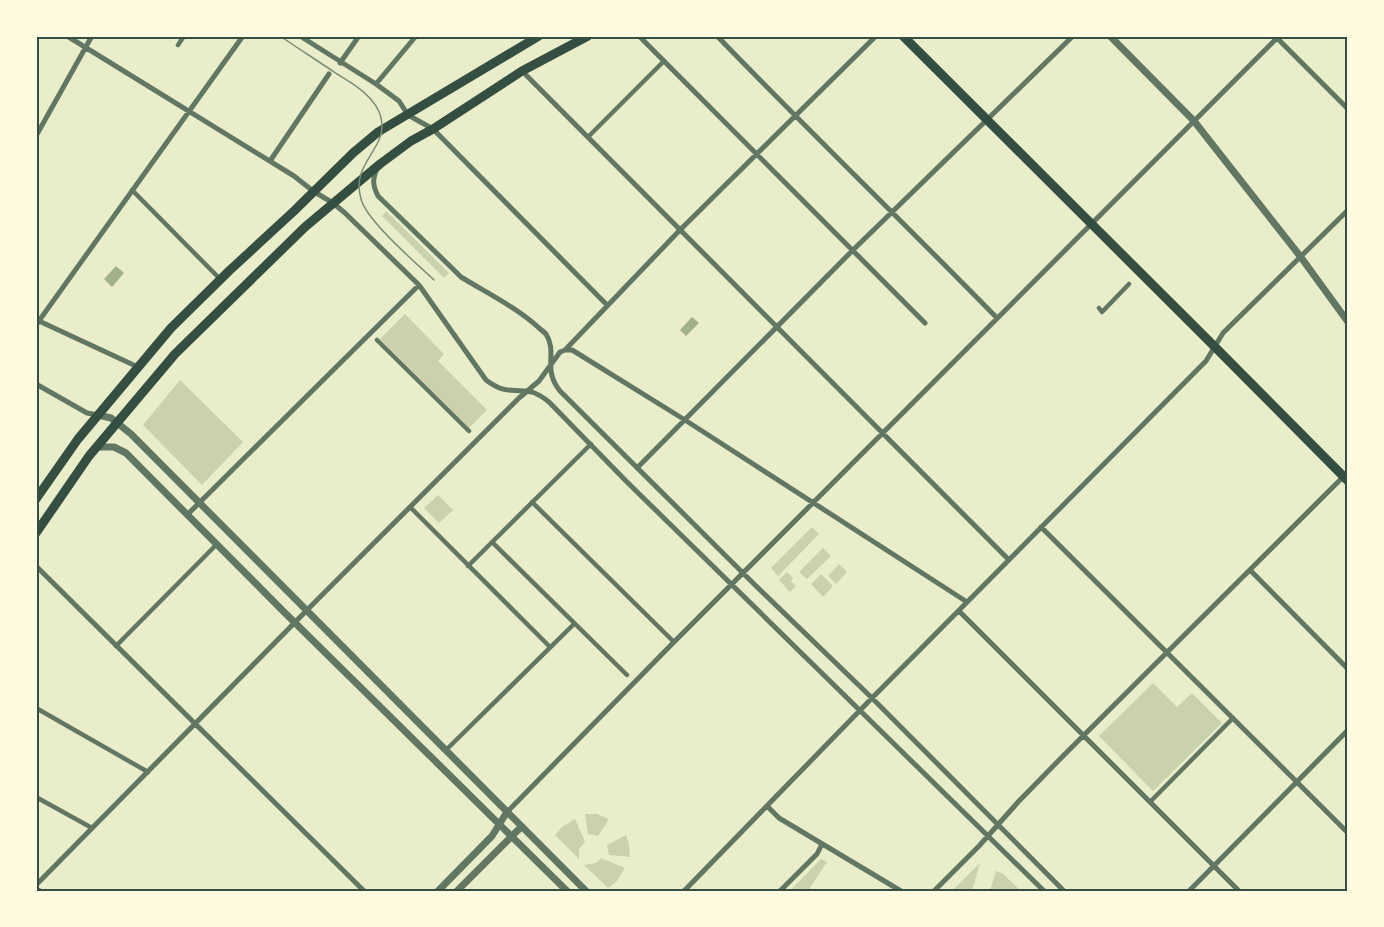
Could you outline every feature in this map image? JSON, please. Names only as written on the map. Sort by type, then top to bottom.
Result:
[{"type":"main road","points":[[36,499],[78,439],[171,328],[353,153],[378,132],[539,36]]},
{"type":"main road","points":[[36,533],[96,447],[175,354],[305,227],[411,141],[522,70],[588,36]]},
{"type":"main road","points":[[903,36],[1347,476]]},
{"type":"street","points":[[68,36],[294,176],[345,213],[418,285],[486,380],[508,391],[533,392],[549,402],[626,481],[1044,891]]},
{"type":"street","points":[[36,136],[93,36]]},
{"type":"street","points":[[178,45],[183,36]]},
{"type":"street","points":[[138,367],[37,323],[243,36]]},
{"type":"street","points":[[301,36],[376,84],[399,101],[408,115],[433,129],[607,304]]},
{"type":"street","points":[[340,63],[359,36]]},
{"type":"street","points":[[376,84],[416,36]]},
{"type":"street","points":[[639,36],[925,323]]},
{"type":"street","points":[[717,36],[997,318]]},
{"type":"street","points":[[37,888],[92,828],[295,623],[545,375],[560,352],[565,350],[607,304],[876,36]]},
{"type":"street","points":[[637,468],[852,251],[1073,36]]},
{"type":"street","points":[[1110,36],[1194,121],[1300,256],[1348,322]]},
{"type":"street","points":[[438,891],[492,836],[507,812],[674,642],[1277,37],[1348,109]]},
{"type":"street","points":[[588,137],[664,61]]},
{"type":"street","points":[[522,70],[1009,560]]},
{"type":"street","points":[[270,161],[329,74]]},
{"type":"street","points":[[380,164],[373,178],[373,186],[378,196],[461,277],[529,319],[546,334],[551,350],[549,366],[554,384],[560,391],[1064,891]]},
{"type":"street","points":[[132,190],[220,279]]},
{"type":"street","points":[[684,891],[1206,361],[1223,333],[1348,210]]},
{"type":"street","points":[[1099,308],[1102,312],[1129,284]]},
{"type":"street","points":[[188,514],[418,285]]},
{"type":"street","points":[[376,340],[469,431]]},
{"type":"street","points":[[565,350],[572,350],[685,420],[968,602]]},
{"type":"street","points":[[36,384],[87,413],[106,416],[117,422],[586,891]]},
{"type":"street","points":[[468,566],[591,444]]},
{"type":"street","points":[[96,447],[121,449],[567,891]]},
{"type":"street","points":[[934,891],[1019,801],[1347,476]]},
{"type":"street","points":[[532,502],[674,642]]},
{"type":"street","points":[[410,507],[550,647]]},
{"type":"street","points":[[1041,527],[1348,833]]},
{"type":"street","points":[[492,542],[627,675]]},
{"type":"street","points":[[116,646],[217,544]]},
{"type":"street","points":[[36,566],[364,891]]},
{"type":"street","points":[[1250,570],[1348,669]]},
{"type":"street","points":[[959,611],[1239,891]]},
{"type":"street","points":[[446,750],[574,624]]},
{"type":"street","points":[[36,708],[148,772]]},
{"type":"street","points":[[1150,802],[1233,718]]},
{"type":"street","points":[[1189,891],[1348,730]]},
{"type":"street","points":[[36,797],[92,828]]},
{"type":"street","points":[[767,806],[779,818],[899,890]]},
{"type":"street","points":[[457,891],[521,827]]},
{"type":"street","points":[[780,891],[817,854],[822,844]]},
{"type":"shaded area","points":[[386,211],[449,273],[444,278],[382,216]]},
{"type":"shaded area","points":[[116,266],[124,273],[112,287],[104,279]]},
{"type":"shaded area","points":[[405,314],[444,354],[438,361],[487,410],[469,428],[380,339]]},
{"type":"shaded area","points":[[692,317],[699,323],[686,336],[680,330]]},
{"type":"shaded area","points":[[180,380],[243,442],[202,485],[143,425]]},
{"type":"shaded area","points":[[438,495],[453,510],[439,523],[424,508]]},
{"type":"shaded area","points":[[812,527],[819,534],[778,576],[771,568]]},
{"type":"shaded area","points":[[823,548],[831,556],[807,579],[799,572]]},
{"type":"shaded area","points":[[839,564],[847,572],[836,584],[828,576]]},
{"type":"shaded area","points":[[787,572],[793,578],[791,581],[796,586],[790,592],[779,580]]},
{"type":"shaded area","points":[[821,574],[833,586],[823,597],[811,584]]},
{"type":"shaded area","points":[[1153,683],[1177,707],[1192,693],[1222,723],[1153,791],[1099,736]]},
{"type":"shaded area","points":[[585,814],[597,814],[609,819],[598,836],[588,834]]},
{"type":"shaded area","points":[[575,819],[585,842],[579,849],[579,859],[555,835],[562,827]]},
{"type":"shaded area","points":[[626,835],[630,857],[609,855],[607,845]]},
{"type":"shaded area","points":[[601,858],[625,868],[617,881],[608,888],[584,865],[596,863]]},
{"type":"shaded area","points":[[821,859],[827,862],[808,891],[790,891]]},
{"type":"shaded area","points":[[980,863],[972,891],[952,891]]},
{"type":"shaded area","points":[[996,871],[1002,873],[1021,891],[990,891]]},
{"type":"tram line","points":[[280,36],[356,86],[376,107],[382,122],[381,133],[360,176],[361,199],[372,218],[434,280]]}]
